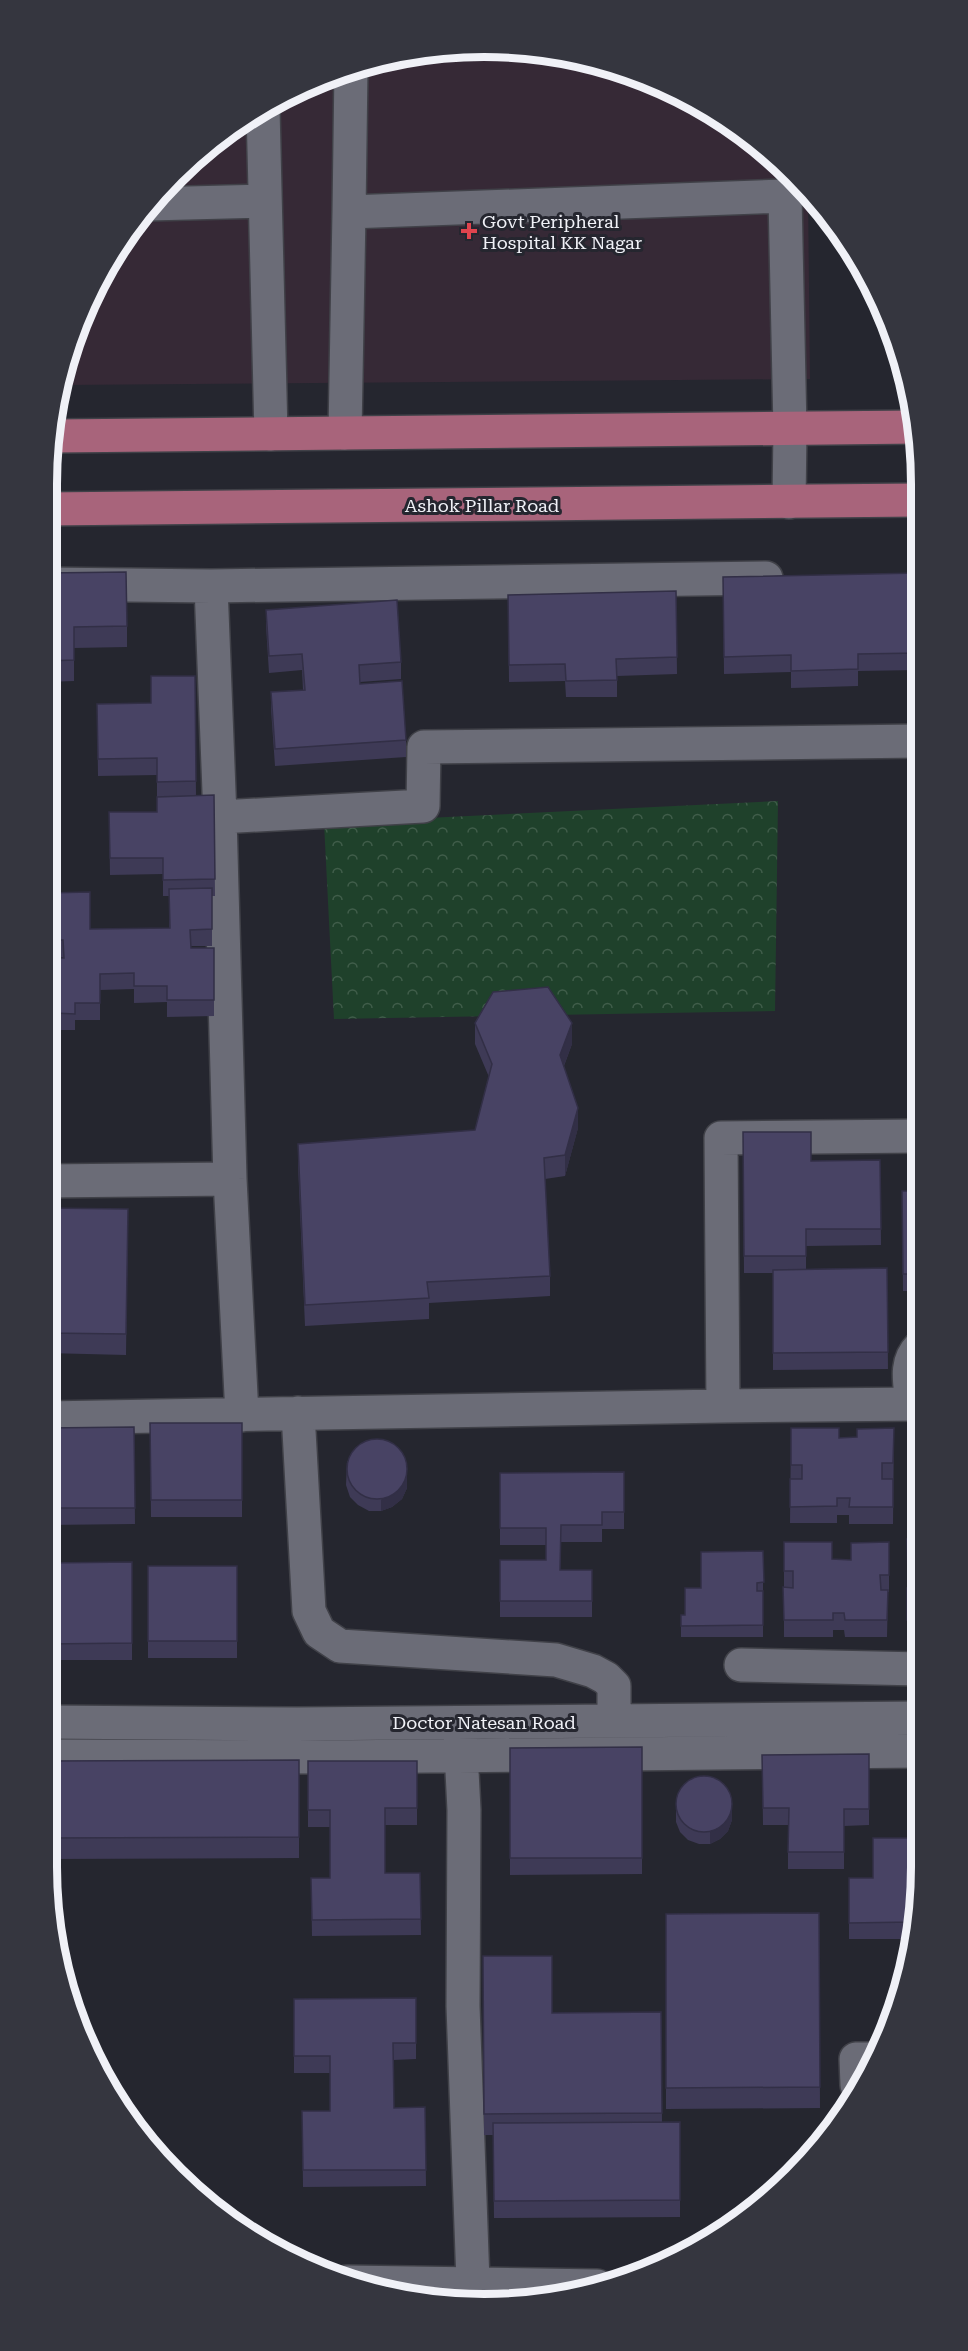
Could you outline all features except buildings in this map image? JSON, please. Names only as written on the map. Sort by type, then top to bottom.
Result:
[{"type":"main road","points":[[60,436],[907,427]]},
{"type":"main road","name":"Ashok Pillar Road","points":[[57,509],[911,500]]},
{"type":"street","points":[[345,433],[351,79]]},
{"type":"street","points":[[263,119],[271,434]]},
{"type":"street","points":[[349,212],[785,196],[790,430],[789,502]]},
{"type":"street","points":[[162,204],[264,201]]},
{"type":"street","points":[[57,584],[211,586],[798,578]]},
{"type":"street","points":[[211,586],[230,1179],[242,1415]]},
{"type":"street","points":[[220,817],[423,806],[424,747],[911,741]]},
{"type":"street","points":[[723,1406],[721,1138],[911,1136]]},
{"type":"street","points":[[57,1181],[230,1179]]},
{"type":"street","points":[[911,1360],[909,1366],[911,1377]]},
{"type":"street","points":[[57,1418],[911,1404]]},
{"type":"street","points":[[298,1413],[309,1611],[319,1632],[340,1647],[556,1660],[606,1678],[614,1686],[614,1721]]},
{"type":"street","points":[[741,1665],[911,1669]]},
{"type":"street","name":"Doctor Natesan Road","points":[[57,1722],[297,1724],[911,1718]]},
{"type":"street","points":[[460,1722],[464,1810],[463,2006],[473,2283]]},
{"type":"street","points":[[57,1756],[911,1751]]},
{"type":"street","points":[[857,2075],[856,2059],[865,2059]]},
{"type":"street","points":[[386,2282],[570,2285]]},
{"type":"shaded area","name":"Govt Peripheral Hospital KK Nagar","points":[[484,57],[567,65],[647,90],[698,114],[721,129],[744,145],[786,182],[808,206],[810,379],[69,385],[90,321],[114,270],[163,202],[202,163],[224,145],[295,101],[347,80],[401,65]]},
{"type":"green space","points":[[778,801],[775,1011],[334,1019],[324,823]]},
{"type":"place","name":"Govt Peripheral Hospital KK Nagar","points":[[469,231]]}]
